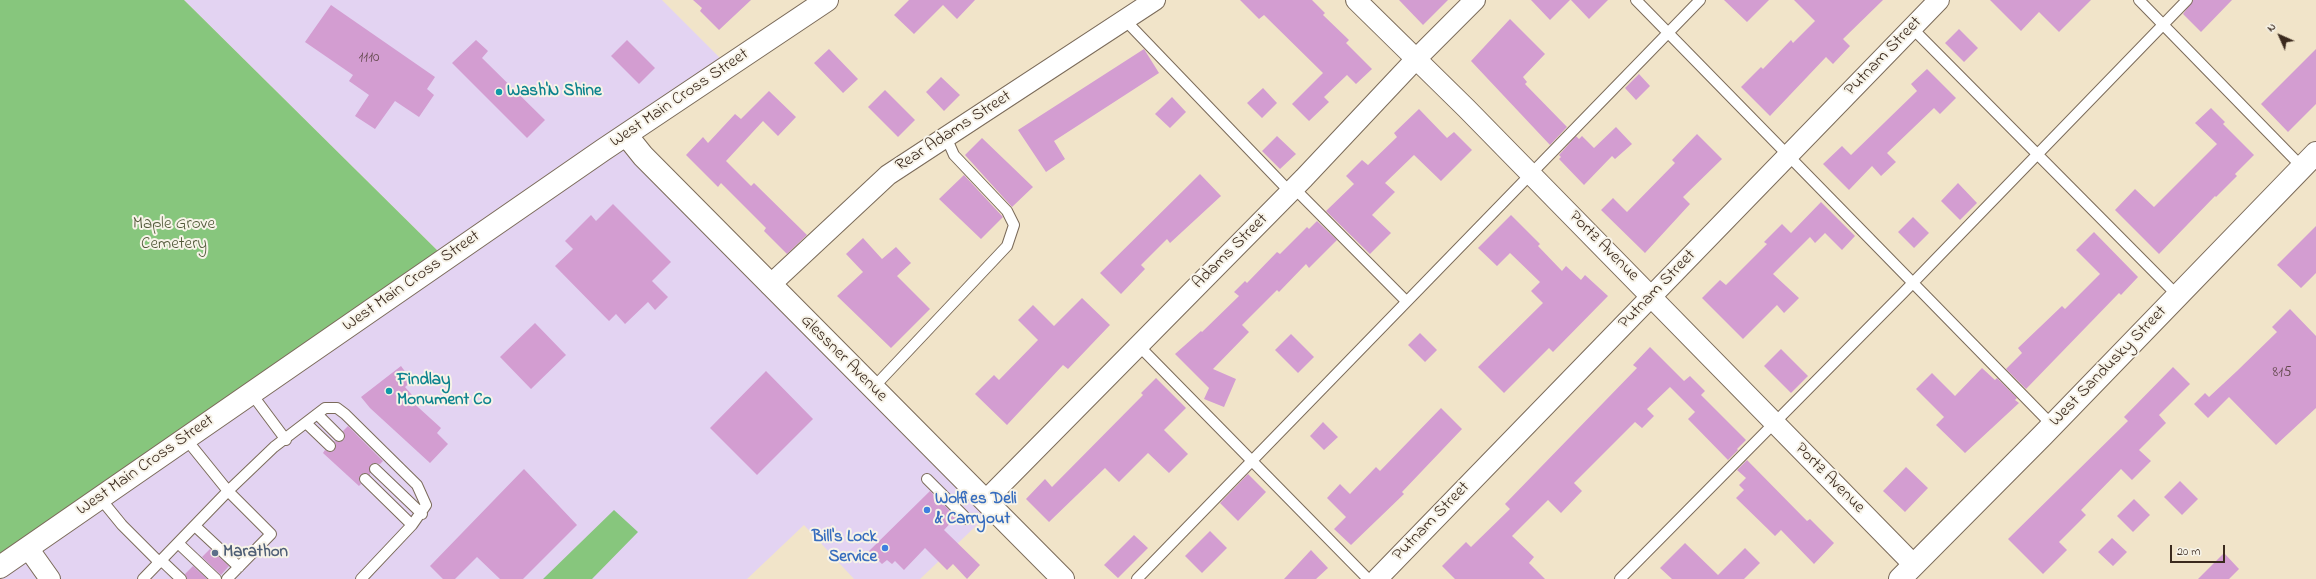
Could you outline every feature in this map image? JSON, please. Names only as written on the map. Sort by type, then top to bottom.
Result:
[{"type":"main road","name":"West Main Cross Street","points":[[0,567],[603,150],[627,136],[827,0]]},
{"type":"main road","name":"Glessner Avenue","points":[[627,136],[643,156],[1063,579]]},
{"type":"main road","name":"West Sandusky Street","points":[[1907,572],[2309,160]]},
{"type":"street","name":"Rear Adams Street","points":[[770,284],[888,175],[1155,0]]},
{"type":"street","name":"Portz Avenue","points":[[1356,0],[1530,172],[1652,296],[1774,423],[1907,572]]},
{"type":"street","name":"Adams Street","points":[[985,501],[1292,190],[1416,59],[1475,0]]},
{"type":"street","name":"Putnam Street","points":[[1377,579],[1939,0]]},
{"type":"street","points":[[28,548],[50,579]]},
{"type":"lane","points":[[1636,0],[1914,282],[2052,425]]},
{"type":"lane","points":[[1137,579],[1530,172],[1700,0]]},
{"type":"lane","points":[[2139,0],[2163,25],[2309,160]]},
{"type":"lane","points":[[1620,579],[1914,282],[2187,0]]},
{"type":"lane","points":[[1124,20],[1292,190],[1406,301]]},
{"type":"lane","points":[[1912,28],[2177,295]]},
{"type":"lane","points":[[873,388],[1006,246],[1014,225],[1007,211],[954,155],[946,137]]},
{"type":"lane","points":[[1139,346],[1250,461],[1368,579]]},
{"type":"lane","points":[[251,394],[286,440]]},
{"type":"lane","points":[[146,578],[160,561],[228,491],[274,447],[286,440],[325,408],[337,408],[345,414],[417,485],[426,505],[422,514],[360,579]]},
{"type":"lane","points":[[317,414],[339,436]]},
{"type":"lane","points":[[306,423],[330,446]]},
{"type":"lane","points":[[186,439],[228,491],[271,534],[227,579]]},
{"type":"lane","points":[[375,469],[422,514]]},
{"type":"lane","points":[[365,479],[412,525]]},
{"type":"lane","points":[[927,479],[967,519]]},
{"type":"lane","points":[[100,498],[122,526],[181,579]]},
{"type":"lane","points":[[195,526],[238,567]]},
{"type":"lane","points":[[178,543],[216,579]]},
{"type":"shaded area","points":[[184,0],[662,0],[728,66],[627,135],[993,510],[920,579],[854,579],[804,525],[747,579],[0,579],[0,567],[446,259]]},
{"type":"green space","name":"Maple Grove Cemetery","points":[[0,0],[184,0],[446,259],[0,555]]},
{"type":"green space","points":[[614,510],[638,532],[592,579],[543,579]]},
{"type":"building","points":[[693,0],[751,0],[719,30],[700,11],[702,8]]},
{"type":"building","points":[[909,0],[975,0],[957,19],[943,5],[914,34],[894,15]]},
{"type":"building","points":[[1240,0],[1312,0],[1325,13],[1323,15],[1349,40],[1346,43],[1372,69],[1356,84],[1347,75],[1324,97],[1329,102],[1309,121],[1292,104],[1323,73],[1264,15],[1259,19]]},
{"type":"building","points":[[1399,0],[1448,0],[1423,25]]},
{"type":"building","points":[[1531,0],[1570,0],[1550,20]]},
{"type":"building","points":[[1571,0],[1608,0],[1589,19]]},
{"type":"building","points":[[1724,0],[1769,0],[1747,22]]},
{"type":"building","points":[[1794,0],[1883,0],[1843,39],[1850,46],[1833,64],[1826,57],[1770,116],[1741,87],[1761,67],[1763,69],[1791,40],[1793,43],[1815,21]]},
{"type":"building","points":[[1990,0],[2091,0],[2059,32],[2039,12],[2021,31]]},
{"type":"building","points":[[2193,0],[2232,0],[2201,32],[2183,14]]},
{"type":"building","points":[[331,5],[435,77],[427,89],[434,95],[419,117],[395,101],[375,129],[355,116],[369,95],[349,81],[353,75],[305,42]]},
{"type":"building","points":[[1510,19],[1545,54],[1523,77],[1527,82],[1525,84],[1567,127],[1550,145],[1471,61]]},
{"type":"building","points":[[1959,29],[1978,48],[1964,62],[1945,43]]},
{"type":"building","name":"Wash'N Shine","points":[[476,40],[488,51],[482,58],[545,120],[527,138],[452,63]]},
{"type":"building","points":[[627,40],[655,68],[639,84],[611,56]]},
{"type":"building","points":[[829,49],[858,79],[843,93],[814,63]]},
{"type":"building","points":[[1144,49],[1159,73],[1054,141],[1065,159],[1046,172],[1018,130]]},
{"type":"building","points":[[2316,49],[2316,104],[2288,132],[2261,104]]},
{"type":"building","points":[[1927,69],[1956,98],[1940,114],[1934,108],[1887,153],[1896,162],[1881,176],[1872,166],[1849,190],[1823,164],[1842,146],[1851,155],[1917,91],[1911,84]]},
{"type":"building","points":[[1639,74],[1650,86],[1636,100],[1625,88]]},
{"type":"building","points":[[941,77],[960,95],[944,111],[926,92]]},
{"type":"building","points":[[1263,88],[1277,103],[1262,118],[1247,103]]},
{"type":"building","points":[[885,90],[915,120],[898,137],[868,107]]},
{"type":"building","points":[[769,91],[796,117],[778,136],[763,121],[726,161],[751,186],[754,183],[807,235],[787,254],[764,231],[766,228],[721,183],[718,187],[686,155],[703,137],[708,143],[735,114],[741,119]]},
{"type":"building","points":[[1172,97],[1186,112],[1170,128],[1155,114]]},
{"type":"building","points":[[2211,108],[2225,122],[2223,124],[2254,155],[2235,174],[2237,176],[2216,197],[2215,196],[2159,254],[2115,210],[2135,189],[2154,207],[2217,144],[2195,123]]},
{"type":"building","points":[[1419,109],[1447,138],[1454,132],[1472,150],[1441,181],[1414,155],[1385,183],[1395,192],[1372,215],[1391,233],[1370,254],[1326,211],[1354,184],[1346,176],[1362,160],[1368,165],[1397,137],[1394,133]]},
{"type":"building","points":[[1616,127],[1632,144],[1615,159],[1612,156],[1584,185],[1559,159],[1561,157],[1559,155],[1576,136],[1579,139],[1582,136],[1594,148]]},
{"type":"building","points":[[1697,134],[1722,159],[1683,197],[1690,204],[1645,253],[1601,210],[1613,198],[1627,212],[1675,163],[1672,160]]},
{"type":"building","points":[[1277,136],[1296,154],[1280,169],[1262,151]]},
{"type":"building","points":[[982,138],[1033,187],[1012,207],[965,155]]},
{"type":"building","points":[[1200,174],[1221,196],[1170,243],[1167,239],[1141,265],[1145,269],[1121,294],[1100,273]]},
{"type":"building","points":[[964,175],[1003,217],[981,239],[939,199]]},
{"type":"building","points":[[1958,183],[1977,203],[1960,220],[1941,201]]},
{"type":"building","points":[[1821,202],[1855,236],[1842,250],[1825,233],[1815,243],[1810,237],[1773,274],[1799,298],[1784,313],[1777,305],[1743,339],[1702,298],[1720,280],[1726,285],[1767,244],[1764,242],[1782,224],[1791,233]]},
{"type":"building","points":[[613,204],[671,262],[652,281],[668,297],[655,310],[648,302],[625,324],[616,314],[609,321],[555,266],[573,249],[565,241],[591,215],[596,221]]},
{"type":"building","points":[[1511,215],[1540,244],[1538,246],[1562,271],[1566,266],[1581,280],[1585,275],[1608,296],[1553,352],[1549,348],[1504,393],[1478,367],[1543,303],[1531,291],[1540,282],[1510,253],[1497,266],[1478,248]]},
{"type":"building","points":[[1913,217],[1929,233],[1914,248],[1898,232]]},
{"type":"building","points":[[1317,221],[1337,240],[1309,268],[1306,264],[1279,292],[1277,290],[1242,325],[1249,332],[1213,369],[1236,379],[1224,407],[1204,399],[1209,388],[1175,354],[1201,331],[1202,332],[1239,296],[1234,292],[1245,281],[1247,283],[1277,252],[1280,254],[1307,227],[1309,229]]},
{"type":"building","points":[[2316,226],[2316,273],[2301,288],[2277,265]]},
{"type":"building","points":[[2094,232],[2138,277],[2121,295],[2119,293],[2026,389],[2006,369],[2022,353],[2018,348],[2062,306],[2065,309],[2100,274],[2076,250]]},
{"type":"building","points":[[863,238],[882,259],[896,247],[911,263],[897,276],[930,309],[891,348],[837,296],[863,272],[846,254]]},
{"type":"building","points":[[1082,298],[1110,325],[1068,369],[1063,365],[1007,425],[975,394],[994,375],[999,380],[1038,340],[1018,320],[1033,305],[1054,326]]},
{"type":"building","points":[[2290,309],[2316,336],[2316,408],[2276,445],[2229,397],[2208,418],[2194,404],[2205,393],[2209,397],[2277,332],[2272,327]]},
{"type":"building","points":[[535,323],[566,355],[531,389],[500,357]]},
{"type":"building","points":[[1420,333],[1437,350],[1425,362],[1408,345]]},
{"type":"building","points":[[1291,334],[1314,357],[1298,373],[1275,350]]},
{"type":"building","points":[[1650,347],[1684,381],[1690,376],[1705,391],[1701,395],[1746,440],[1737,449],[1738,450],[1728,460],[1688,419],[1695,412],[1670,387],[1647,409],[1654,416],[1642,428],[1635,422],[1574,483],[1582,491],[1561,513],[1548,500],[1512,536],[1534,557],[1529,563],[1545,579],[1455,579],[1442,566],[1466,542],[1471,547],[1510,509],[1505,504],[1637,368],[1633,365]]},
{"type":"building","points":[[1781,349],[1808,376],[1791,393],[1764,366]]},
{"type":"building","points":[[401,366],[412,381],[405,387],[412,395],[408,398],[441,428],[437,433],[448,444],[430,463],[370,408],[361,397]]},
{"type":"building","points":[[2173,367],[2190,384],[2159,415],[2166,423],[2139,450],[2151,461],[2132,480],[2121,469],[2081,510],[2086,515],[2059,542],[2067,550],[2043,574],[2008,539],[2128,421],[2124,417]]},
{"type":"building","points":[[1982,368],[1995,380],[1997,378],[2017,398],[2015,400],[2019,403],[1965,453],[1936,425],[1944,417],[1916,389],[1932,373],[1955,396]]},
{"type":"building","points":[[766,371],[813,419],[757,475],[710,428]]},
{"type":"building","points":[[1156,378],[1186,408],[1164,430],[1188,454],[1169,473],[1148,453],[1119,482],[1105,468],[1049,522],[1026,499],[1045,479],[1052,487],[1143,395],[1141,393]]},
{"type":"building","points":[[1441,408],[1462,429],[1402,492],[1404,494],[1351,545],[1334,529],[1346,517],[1327,498],[1340,484],[1350,494],[1376,467],[1380,471]]},
{"type":"building","points":[[1323,422],[1338,437],[1324,450],[1310,436]]},
{"type":"building","points":[[348,426],[383,461],[380,464],[374,463],[370,465],[370,475],[364,473],[360,475],[359,480],[361,484],[359,486],[323,453],[325,450],[329,452],[334,451],[336,445],[334,441],[340,442],[344,440],[345,435],[343,431]]},
{"type":"building","points":[[1747,460],[1807,521],[1810,519],[1834,543],[1814,564],[1781,530],[1775,536],[1736,498],[1744,490],[1739,485],[1746,478],[1737,470]]},
{"type":"building","points":[[1906,467],[1928,488],[1905,512],[1883,491]]},
{"type":"building","points":[[524,469],[577,525],[523,579],[500,579],[477,557],[455,579],[443,579],[430,566]]},
{"type":"building","points":[[1248,474],[1266,492],[1238,521],[1220,503]]},
{"type":"building","points":[[2180,481],[2198,499],[2182,515],[2164,497]]},
{"type":"building","points":[[930,491],[956,517],[944,530],[980,565],[967,579],[953,564],[947,570],[925,548],[904,570],[895,561],[892,564],[887,560],[882,564],[869,551]]},
{"type":"building","points":[[2134,499],[2150,515],[2133,532],[2117,516]]},
{"type":"building","points":[[1210,531],[1227,548],[1202,573],[1185,556]]},
{"type":"building","points":[[1134,535],[1148,548],[1118,578],[1104,565]]},
{"type":"building","points":[[2112,538],[2127,552],[2113,566],[2098,552]]},
{"type":"building","points":[[1685,543],[1718,575],[1745,548],[1760,563],[1744,579],[1672,579],[1660,568]]},
{"type":"building","points":[[210,549],[229,566],[221,575],[202,557]]},
{"type":"building","points":[[1311,550],[1328,568],[1316,579],[1284,579]]},
{"type":"building","points":[[2224,553],[2239,569],[2229,579],[2198,579]]},
{"type":"building","points":[[193,566],[207,579],[187,579],[185,574]]},
{"type":"place","name":"Wash'N Shine","points":[[499,92]]},
{"type":"place","name":"Findlay Monument Co","points":[[389,391]]},
{"type":"place","name":"Wolfies Deli & Carryout","points":[[927,510]]},
{"type":"place","name":"Bill's Lock Service","points":[[885,548]]},
{"type":"place","name":"Marathon","points":[[215,553]]}]
